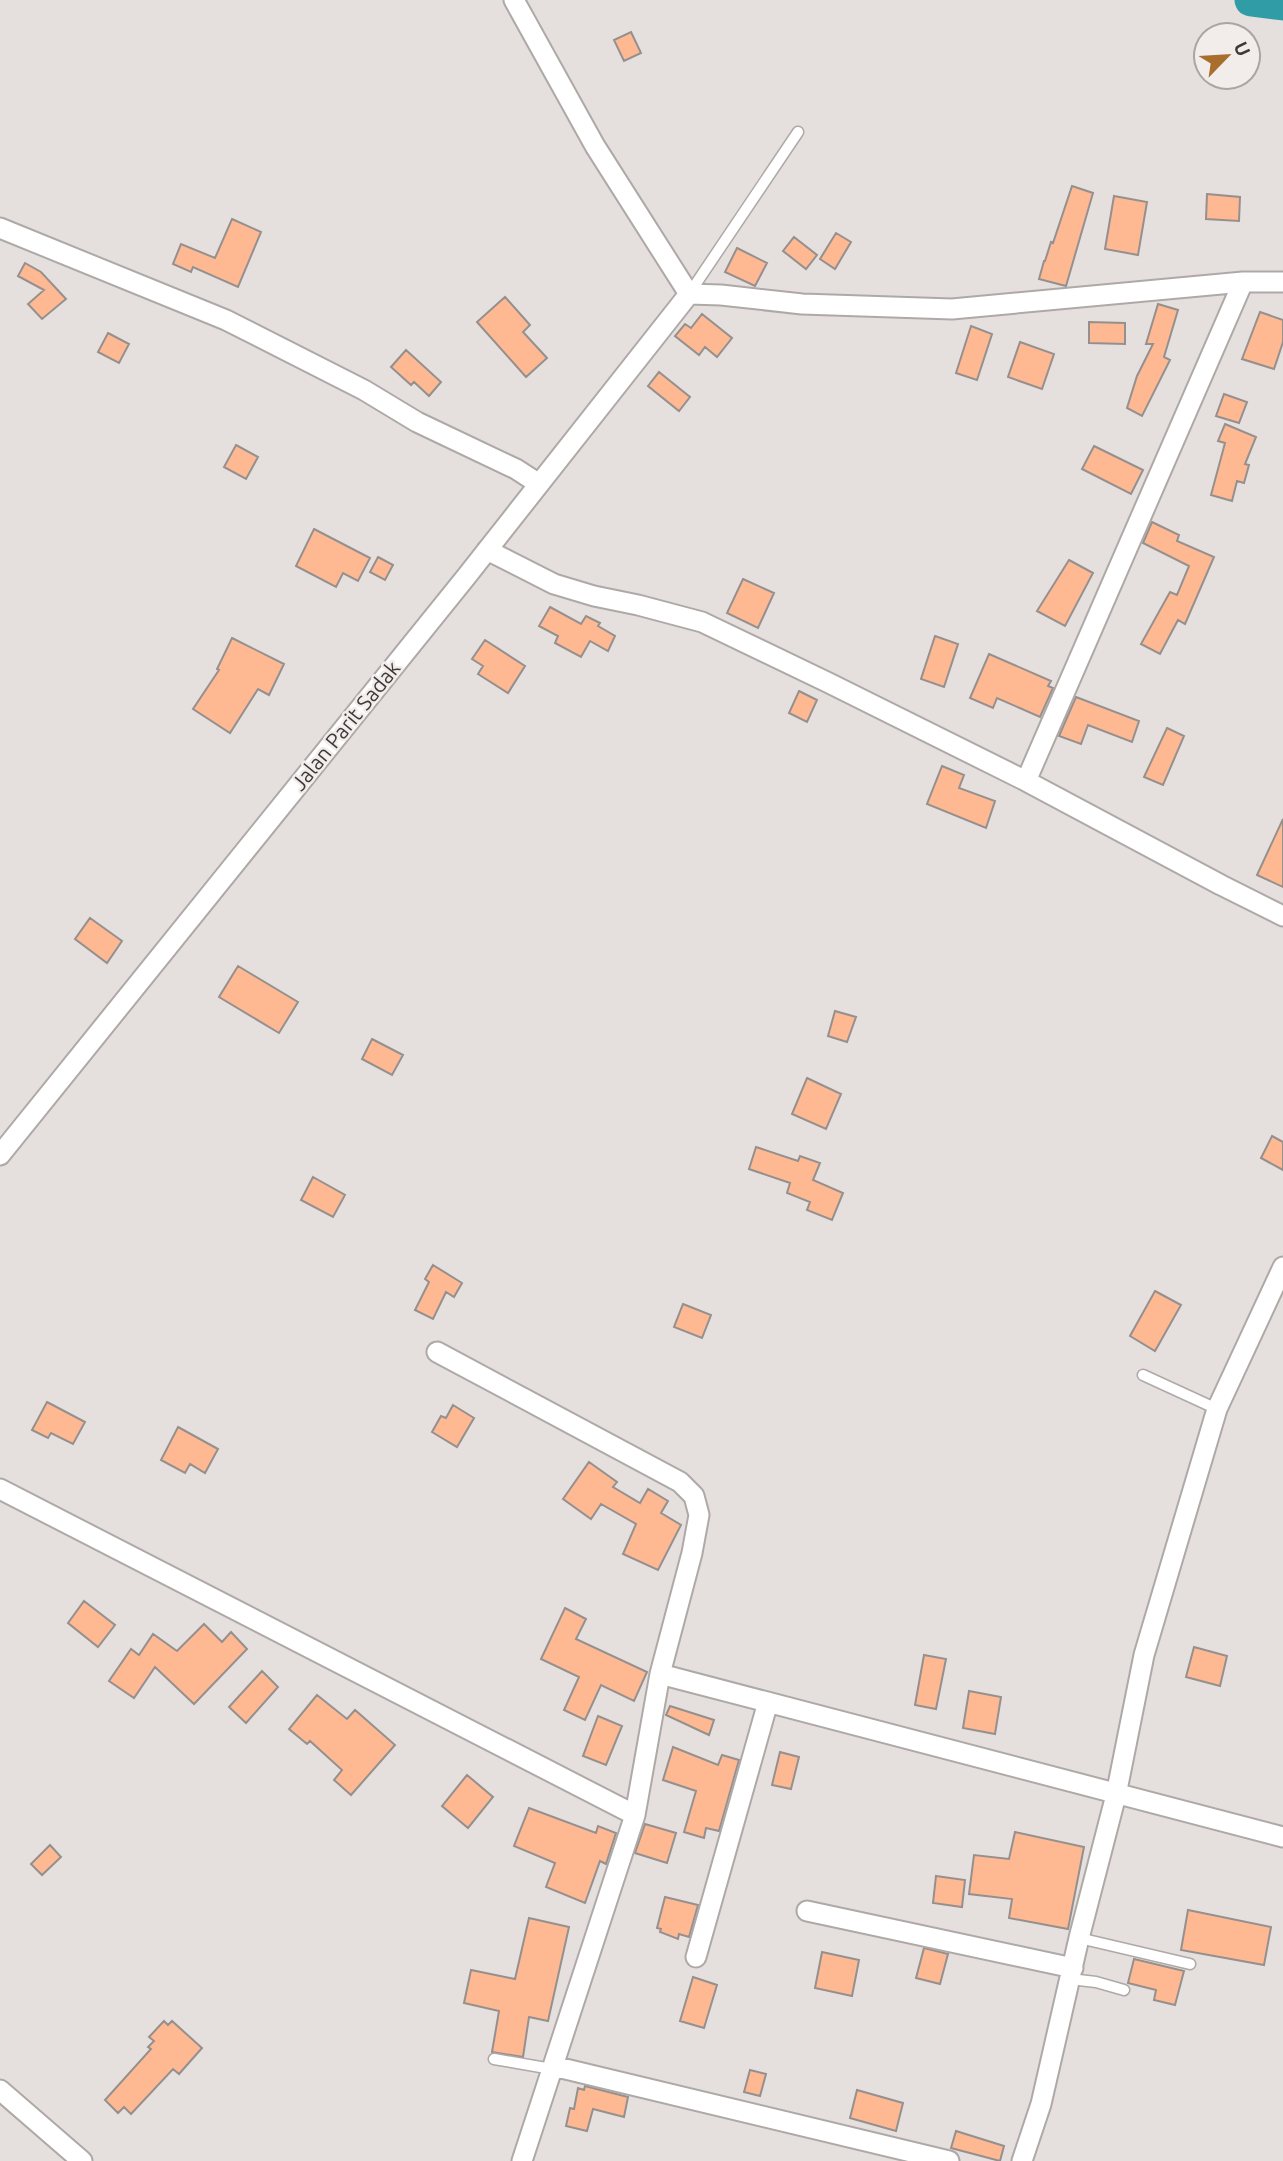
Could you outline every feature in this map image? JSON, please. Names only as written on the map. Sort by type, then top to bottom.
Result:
[{"type":"street","points":[[514,0],[595,146],[689,295],[721,295],[802,304],[952,309],[1243,282],[1283,282]]},
{"type":"street","points":[[0,228],[226,320],[352,383],[417,422],[528,477]]},
{"type":"street","points":[[1026,781],[1243,282]]},
{"type":"street","name":"Jalan Parit Sadak","points":[[3,1146],[487,550],[528,477],[689,295]]},
{"type":"street","points":[[487,550],[554,584],[702,622],[1026,781],[1221,886],[1283,916]]},
{"type":"street","points":[[1022,2161],[1041,2104],[1079,1938],[1116,1795],[1144,1655],[1217,1409],[1283,1266]]},
{"type":"street","points":[[437,1352],[680,1482],[694,1496],[699,1515],[692,1553],[660,1674],[635,1815],[522,2161]]},
{"type":"street","points":[[0,1489],[635,1815]]},
{"type":"street","points":[[660,1674],[1283,1837]]},
{"type":"street","points":[[696,1957],[768,1702]]},
{"type":"street","points":[[807,1910],[1071,1974]]},
{"type":"street","points":[[553,2068],[949,2161]]},
{"type":"street","points":[[0,2090],[82,2161]]},
{"type":"lane","points":[[689,295],[798,132]]},
{"type":"lane","points":[[1143,1375],[1217,1409]]},
{"type":"lane","points":[[1079,1938],[1189,1964]]},
{"type":"lane","points":[[1071,1974],[1124,1990]]},
{"type":"lane","points":[[494,2059],[553,2068]]},
{"type":"building","points":[[631,32],[641,53],[624,61],[614,40]]},
{"type":"building","points":[[1072,186],[1093,193],[1066,286],[1039,279]]},
{"type":"building","points":[[1207,194],[1240,197],[1239,221],[1206,219]]},
{"type":"building","points":[[1114,196],[1147,202],[1138,255],[1105,249]]},
{"type":"building","points":[[232,219],[261,232],[238,287],[193,267],[191,272],[173,264],[181,244],[215,258]]},
{"type":"building","points":[[836,233],[851,242],[835,269],[820,259]]},
{"type":"building","points":[[794,237],[817,255],[806,269],[783,251]]},
{"type":"building","points":[[737,248],[767,263],[755,286],[725,272]]},
{"type":"building","points":[[25,263],[41,272],[66,299],[42,319],[28,304],[44,290],[18,276]]},
{"type":"building","points":[[505,297],[530,325],[523,332],[547,358],[526,377],[477,322]]},
{"type":"building","points":[[1158,304],[1178,310],[1164,357],[1170,360],[1142,416],[1127,408],[1137,376],[1153,344],[1146,344]]},
{"type":"building","points":[[1260,312],[1283,320],[1283,342],[1274,369],[1242,359]]},
{"type":"building","points":[[702,314],[732,338],[717,357],[705,347],[699,355],[675,336],[685,324],[691,328]]},
{"type":"building","points":[[1089,322],[1125,323],[1125,344],[1089,343]]},
{"type":"building","points":[[971,326],[992,334],[977,380],[956,373]]},
{"type":"building","points":[[108,333],[129,344],[119,363],[98,352]]},
{"type":"building","points":[[1020,342],[1054,354],[1042,389],[1008,377]]},
{"type":"building","points":[[406,350],[441,382],[429,396],[414,382],[411,385],[391,367]]},
{"type":"building","points":[[659,372],[690,397],[679,411],[648,386]]},
{"type":"building","points":[[1224,394],[1247,402],[1239,423],[1216,416]]},
{"type":"building","points":[[1225,424],[1256,437],[1245,464],[1249,465],[1244,483],[1237,481],[1232,501],[1211,495],[1225,443],[1218,441]]},
{"type":"building","points":[[236,445],[258,457],[246,479],[224,467]]},
{"type":"building","points":[[1094,446],[1143,470],[1131,494],[1082,469]]},
{"type":"building","points":[[1152,522],[1179,535],[1177,541],[1214,557],[1185,624],[1178,620],[1160,654],[1141,644],[1170,592],[1177,595],[1189,566],[1143,543]]},
{"type":"building","points":[[314,529],[370,558],[358,581],[343,573],[336,587],[296,566]]},
{"type":"building","points":[[378,557],[393,565],[385,580],[370,572]]},
{"type":"building","points":[[1069,560],[1093,573],[1065,626],[1037,611]]},
{"type":"building","points":[[743,579],[774,593],[758,628],[727,613]]},
{"type":"building","points":[[550,607],[581,624],[586,616],[600,623],[598,626],[615,636],[608,651],[590,641],[581,657],[555,643],[558,636],[539,626]]},
{"type":"building","points":[[935,636],[958,644],[944,687],[921,679]]},
{"type":"building","points":[[232,638],[284,664],[269,695],[258,689],[230,733],[193,709],[219,670],[217,669]]},
{"type":"building","points":[[485,640],[525,666],[508,693],[478,674],[483,666],[472,659]]},
{"type":"building","points":[[989,654],[1051,681],[1048,686],[1053,688],[1040,717],[997,698],[993,708],[970,698]]},
{"type":"building","points":[[799,691],[817,700],[807,722],[789,713]]},
{"type":"building","points":[[1076,697],[1139,721],[1132,742],[1088,725],[1081,744],[1059,736]]},
{"type":"building","points":[[1167,728],[1184,736],[1163,785],[1144,777]]},
{"type":"building","points":[[942,766],[964,775],[959,788],[995,801],[986,828],[927,804]]},
{"type":"building","points":[[1283,819],[1283,887],[1257,875]]},
{"type":"building","points":[[90,918],[122,941],[107,963],[75,939]]},
{"type":"building","points":[[238,966],[298,1002],[279,1033],[219,997]]},
{"type":"building","points":[[835,1011],[856,1017],[847,1042],[828,1036]]},
{"type":"building","points":[[372,1039],[403,1055],[392,1075],[362,1059]]},
{"type":"building","points":[[807,1078],[841,1094],[826,1129],[792,1114]]},
{"type":"building","points":[[1272,1136],[1283,1142],[1283,1170],[1261,1158]]},
{"type":"building","points":[[756,1147],[798,1161],[800,1156],[820,1163],[813,1180],[843,1193],[832,1220],[807,1210],[810,1202],[787,1193],[790,1183],[749,1169]]},
{"type":"building","points":[[313,1177],[345,1195],[333,1217],[301,1200]]},
{"type":"building","points":[[433,1265],[462,1283],[454,1297],[446,1292],[433,1319],[415,1310],[429,1282],[425,1279]]},
{"type":"building","points":[[1155,1291],[1181,1305],[1155,1351],[1130,1336]]},
{"type":"building","points":[[683,1304],[711,1315],[702,1338],[674,1327]]},
{"type":"building","points":[[47,1402],[85,1422],[73,1444],[51,1433],[48,1438],[32,1430]]},
{"type":"building","points":[[453,1405],[474,1418],[457,1447],[432,1432],[441,1416],[446,1418]]},
{"type":"building","points":[[178,1427],[218,1449],[205,1473],[190,1464],[185,1473],[161,1460]]},
{"type":"building","points":[[589,1462],[617,1482],[613,1487],[640,1503],[648,1489],[668,1501],[661,1513],[681,1525],[658,1570],[623,1554],[636,1524],[601,1504],[591,1519],[563,1499]]},
{"type":"building","points":[[84,1601],[115,1625],[98,1647],[68,1623]]},
{"type":"building","points":[[565,1608],[586,1619],[576,1639],[647,1672],[634,1701],[601,1685],[585,1720],[564,1710],[579,1677],[541,1659]]},
{"type":"building","points":[[204,1624],[222,1642],[231,1632],[247,1649],[194,1704],[155,1667],[134,1698],[109,1681],[131,1649],[139,1655],[153,1634],[177,1651]]},
{"type":"building","points":[[1194,1647],[1227,1656],[1220,1686],[1186,1677]]},
{"type":"building","points":[[924,1655],[946,1659],[936,1709],[915,1705]]},
{"type":"building","points":[[262,1671],[278,1687],[246,1723],[229,1707]]},
{"type":"building","points":[[969,1691],[1001,1697],[995,1734],[963,1728]]},
{"type":"building","points":[[317,1695],[347,1719],[355,1710],[395,1745],[351,1795],[334,1780],[342,1770],[310,1741],[307,1744],[289,1729]]},
{"type":"building","points":[[670,1706],[714,1720],[709,1735],[666,1715]]},
{"type":"building","points":[[598,1716],[622,1726],[606,1765],[583,1756]]},
{"type":"building","points":[[673,1747],[718,1765],[722,1755],[739,1760],[719,1831],[706,1828],[704,1838],[684,1832],[696,1791],[663,1780]]},
{"type":"building","points":[[780,1752],[799,1757],[791,1789],[772,1785]]},
{"type":"building","points":[[467,1775],[493,1797],[468,1828],[442,1806]]},
{"type":"building","points":[[529,1808],[596,1833],[598,1826],[616,1833],[606,1864],[600,1861],[585,1903],[546,1887],[555,1863],[514,1846]]},
{"type":"building","points":[[645,1824],[676,1833],[667,1863],[635,1853]]},
{"type":"building","points":[[1015,1832],[1084,1847],[1068,1929],[1009,1918],[1012,1899],[969,1894],[974,1855],[1009,1859]]},
{"type":"building","points":[[50,1845],[61,1857],[42,1875],[31,1864]]},
{"type":"building","points":[[936,1876],[965,1880],[962,1907],[933,1903]]},
{"type":"building","points":[[665,1897],[698,1905],[689,1937],[679,1934],[678,1939],[660,1932],[661,1929],[657,1928]]},
{"type":"building","points":[[1188,1910],[1271,1927],[1264,1965],[1181,1950]]},
{"type":"building","points":[[529,1918],[569,1927],[548,2021],[529,2017],[523,2057],[492,2052],[499,2011],[464,2003],[471,1970],[515,1979]]},
{"type":"building","points":[[924,1948],[948,1954],[940,1984],[916,1978]]},
{"type":"building","points":[[822,1952],[859,1960],[852,1996],[815,1988]]},
{"type":"building","points":[[1134,1959],[1184,1971],[1175,2005],[1154,2000],[1156,1990],[1128,1983]]},
{"type":"building","points":[[693,1977],[717,1985],[704,2028],[680,2021]]},
{"type":"building","points":[[164,2021],[168,2025],[172,2021],[202,2048],[179,2074],[173,2069],[131,2114],[124,2107],[118,2113],[105,2100],[151,2049],[148,2047],[154,2041],[149,2037]]},
{"type":"building","points":[[750,2070],[766,2074],[760,2096],[744,2092]]},
{"type":"building","points":[[585,2086],[628,2097],[624,2117],[593,2109],[587,2131],[566,2126],[570,2108],[574,2109],[578,2088],[584,2090]]},
{"type":"building","points":[[857,2090],[903,2103],[896,2131],[850,2118]]},
{"type":"building","points":[[956,2131],[1004,2146],[1000,2161],[951,2148]]},
{"type":"waterway","points":[[1251,0],[1283,4]]}]
